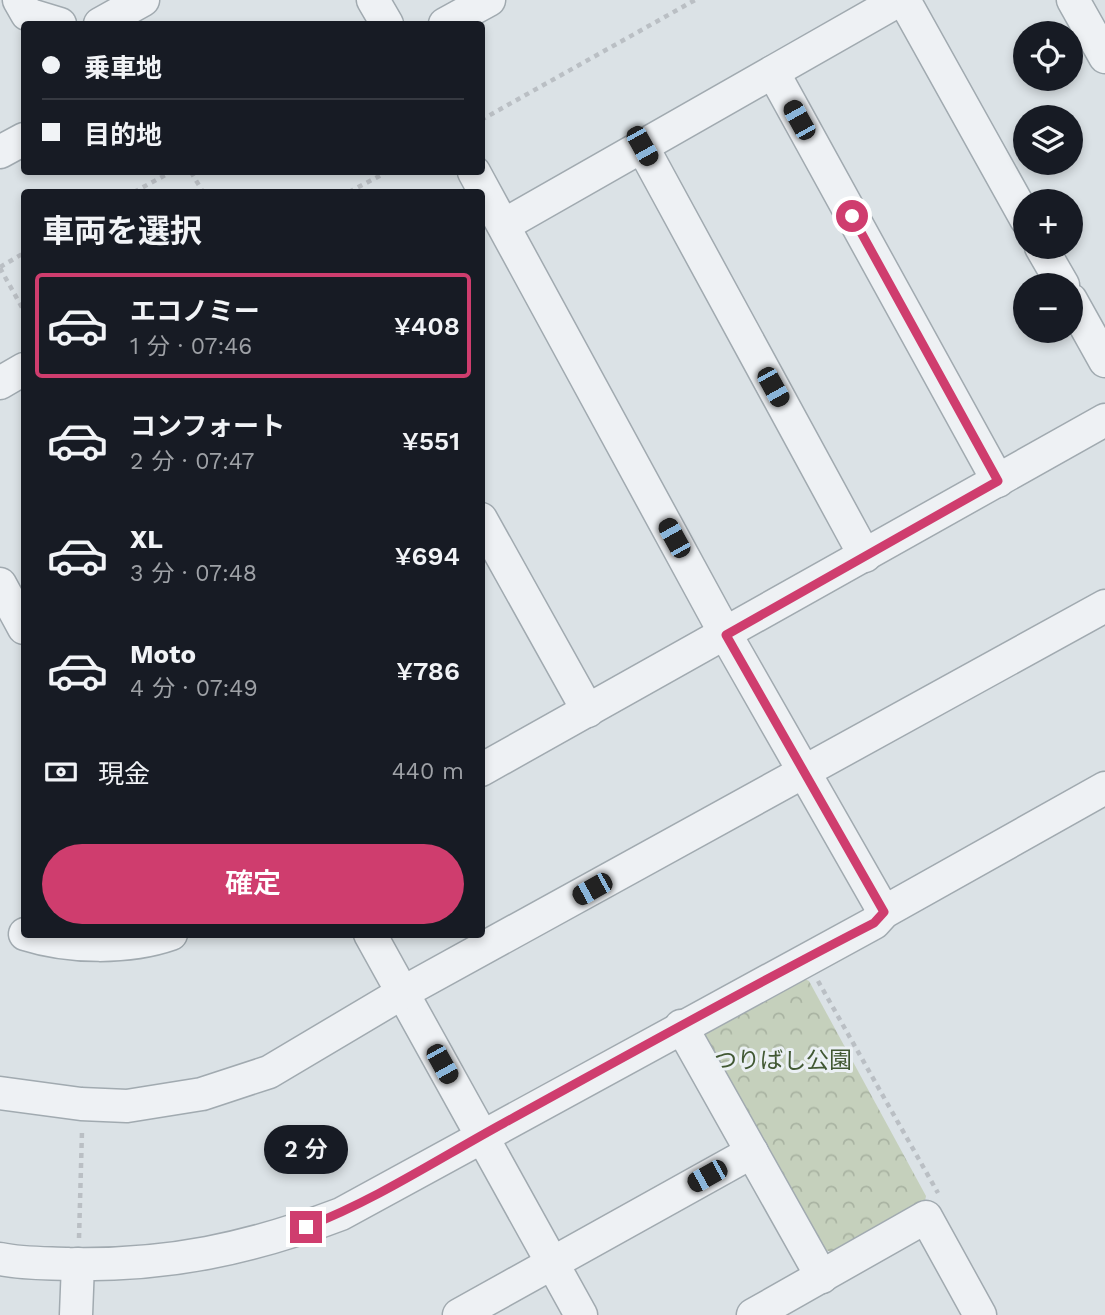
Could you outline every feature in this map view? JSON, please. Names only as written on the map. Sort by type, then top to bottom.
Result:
[{"type":"street","points":[[19,0],[27,14],[51,21]]},
{"type":"street","points":[[105,21],[143,0]]},
{"type":"street","points":[[373,0],[385,21]]},
{"type":"street","points":[[450,21],[489,0]]},
{"type":"street","points":[[504,225],[901,0],[1013,196]]},
{"type":"street","points":[[1073,0],[1105,57]]},
{"type":"street","points":[[773,72],[998,481]]},
{"type":"street","points":[[0,152],[21,141]]},
{"type":"street","points":[[642,146],[865,556]]},
{"type":"street","points":[[485,191],[726,635],[884,912]]},
{"type":"street","points":[[1083,322],[1105,361]]},
{"type":"street","points":[[0,383],[21,371]]},
{"type":"street","points":[[485,769],[1105,420]]},
{"type":"street","points":[[485,526],[588,711]]},
{"type":"street","points":[[0,584],[21,622]]},
{"type":"street","points":[[0,1093],[81,1104],[127,1105],[202,1094],[269,1072],[402,993],[806,773],[1105,606]]},
{"type":"street","points":[[0,1259],[78,1264],[151,1263],[207,1255],[259,1242],[341,1214],[481,1135],[874,923],[884,912],[1105,788]]},
{"type":"street","points":[[0,926],[21,933]]},
{"type":"street","points":[[44,938],[64,942],[113,944],[148,938]]},
{"type":"street","points":[[372,938],[581,1315]]},
{"type":"street","points":[[681,1026],[822,1277]]},
{"type":"street","points":[[459,1315],[752,1152]]},
{"type":"street","points":[[753,1315],[926,1217],[980,1315]]},
{"type":"street","points":[[76,1315],[78,1264]]},
{"type":"path","points":[[485,118],[695,0]]},
{"type":"path","points":[[140,189],[166,175]]},
{"type":"path","points":[[355,189],[381,175]]},
{"type":"path","points":[[21,255],[0,268],[21,306]]},
{"type":"path","points":[[805,959],[940,1196]]},
{"type":"path","points":[[78,1264],[82,1127]]},
{"type":"green space","name":"つりばし公園","points":[[798,976],[809,981],[926,1196],[924,1207],[836,1255],[817,1245],[703,1041],[709,1023]]},
{"type":"route","points":[[306,1227],[341,1214],[390,1188],[481,1135],[874,923],[884,912],[726,635],[998,481],[852,216]]}]
